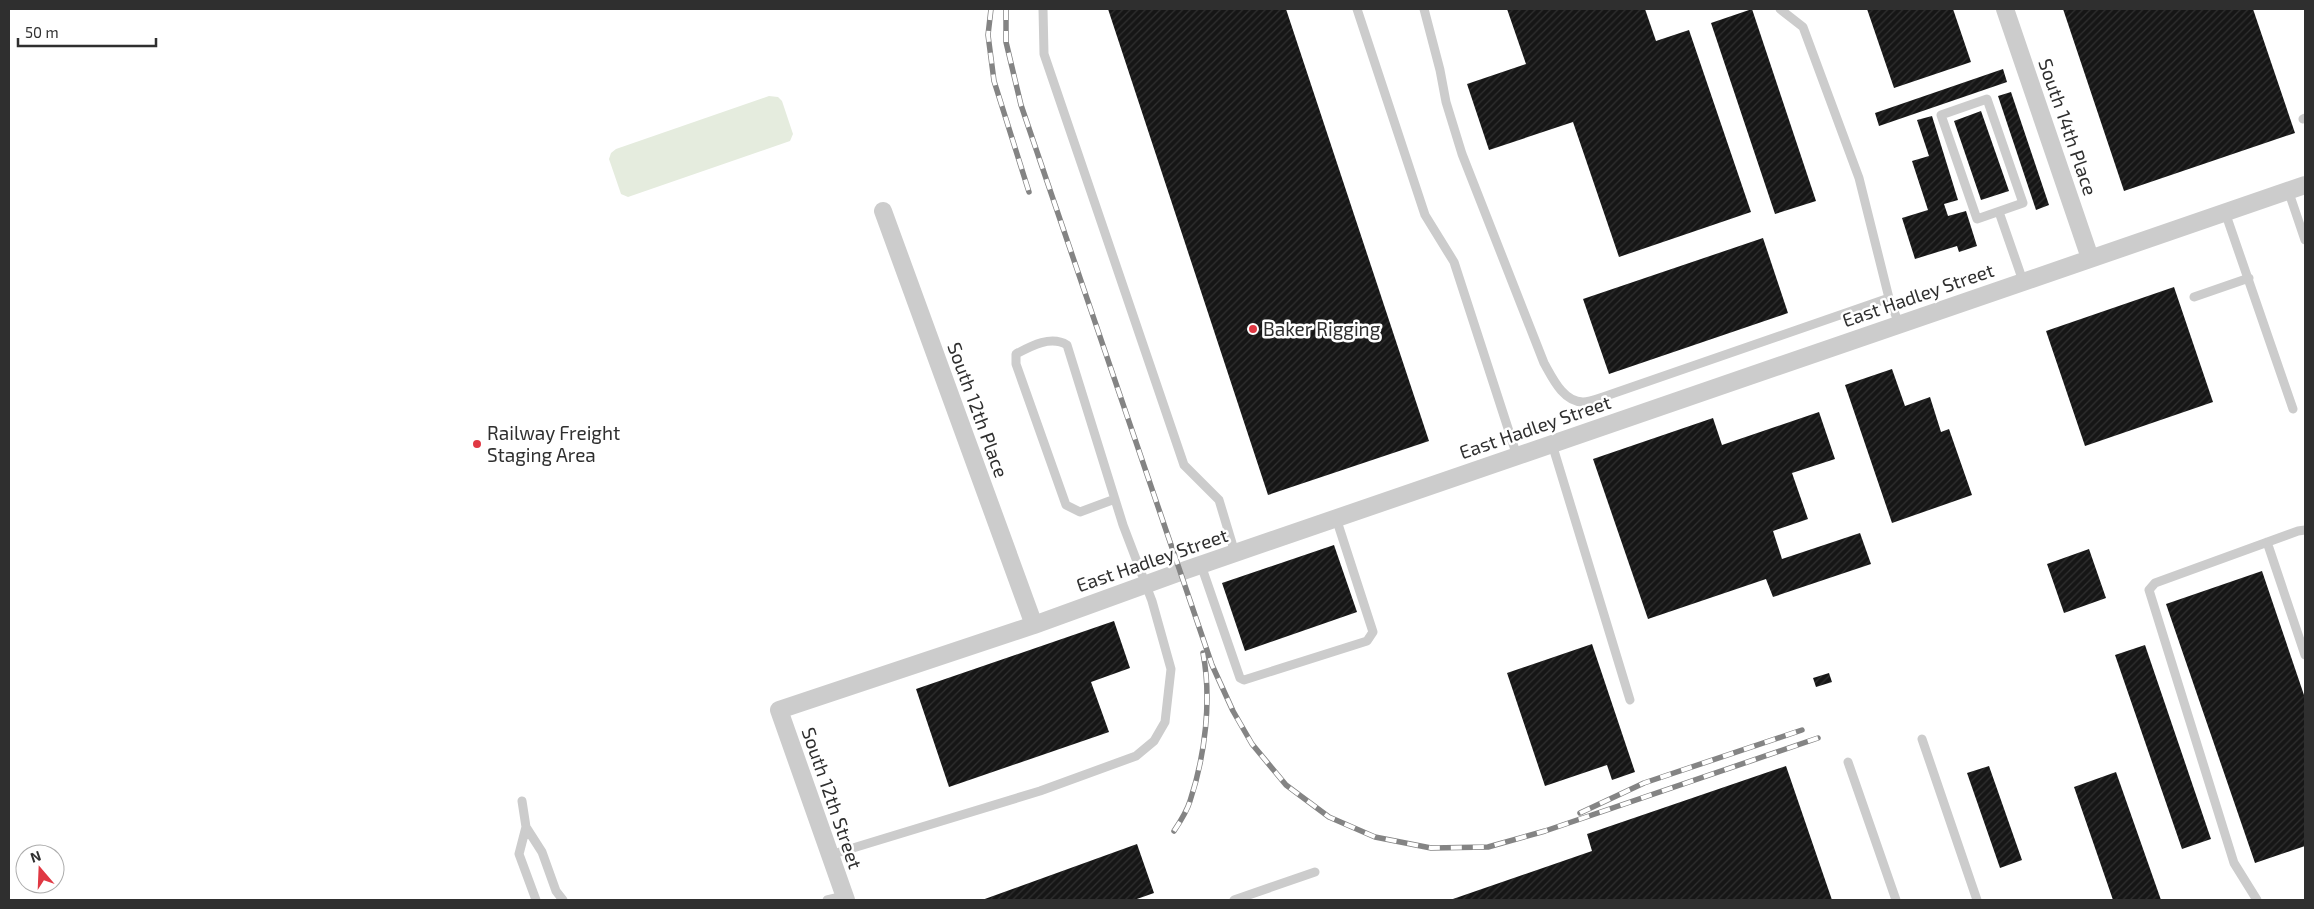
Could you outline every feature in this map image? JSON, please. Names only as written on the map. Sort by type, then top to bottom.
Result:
[{"type":"street","name":"South 14th Place","points":[[2005,9],[2090,258]]},
{"type":"street","name":"East Hadley Street","points":[[779,710],[1034,625],[1235,553],[2305,184]]},
{"type":"street","name":"South 12th Place","points":[[883,211],[1034,625]]},
{"type":"street","name":"South 12th Street","points":[[779,710],[845,898]]},
{"type":"lane","points":[[1043,9],[1044,54],[1184,465],[1219,500],[1235,553]]},
{"type":"lane","points":[[1357,9],[1425,215],[1454,262],[1517,456]]},
{"type":"lane","points":[[1424,9],[1440,70],[1446,102],[1462,154],[1544,363],[1559,387],[1573,400],[1583,402],[1603,398],[1889,298]]},
{"type":"lane","points":[[1780,9],[1803,28],[1859,178],[1889,298],[1899,324]]},
{"type":"lane","points":[[1988,99],[2022,203],[1998,212],[1977,219],[1941,115],[1988,99]]},
{"type":"lane","points":[[2288,190],[2305,240]]},
{"type":"lane","points":[[1998,212],[2023,281]]},
{"type":"lane","points":[[2225,212],[2293,409]]},
{"type":"lane","points":[[2194,297],[2249,278]]},
{"type":"lane","points":[[830,855],[1040,790],[1136,756],[1154,741],[1165,722],[1172,669],[1152,601],[1144,585],[1115,499],[1068,344],[1060,340],[1035,344],[1016,354],[1016,364],[1066,505],[1080,512],[1115,499]]},
{"type":"lane","points":[[1552,444],[1630,700]]},
{"type":"lane","points":[[1201,565],[1240,678],[1244,680],[1367,641],[1373,632],[1336,518]]},
{"type":"lane","points":[[2257,900],[2237,869],[2232,857],[2149,590],[2155,583],[2305,530]]},
{"type":"lane","points":[[2267,542],[2305,655]]},
{"type":"lane","points":[[1922,739],[1977,900]]},
{"type":"lane","points":[[1848,762],[1896,900]]},
{"type":"lane","points":[[522,801],[526,827],[519,854],[536,900]]},
{"type":"lane","points":[[526,827],[542,852],[556,891],[563,900]]},
{"type":"lane","points":[[1234,900],[1315,872]]},
{"type":"lane","points":[[827,900],[845,898]]},
{"type":"shaded area","points":[[769,96],[778,97],[782,101],[793,134],[790,141],[628,197],[621,194],[609,159],[611,153],[616,149]]},
{"type":"building","points":[[1108,9],[1286,9],[1429,441],[1268,495]]},
{"type":"building","points":[[1507,9],[1645,9],[1656,41],[1689,30],[1751,212],[1619,257],[1573,122],[1489,150],[1467,84],[1526,64]]},
{"type":"building","points":[[1752,9],[1816,201],[1775,214],[1711,23]]},
{"type":"building","points":[[1867,9],[1953,9],[1971,62],[1894,88]]},
{"type":"building","points":[[2063,9],[2253,9],[2295,133],[2124,191]]},
{"type":"building","points":[[2003,69],[2007,82],[1879,126],[1875,113]]},
{"type":"building","points":[[2011,92],[2049,205],[2036,210],[1998,96]]},
{"type":"building","points":[[1981,111],[2009,191],[1981,200],[1954,121]]},
{"type":"building","points":[[1932,116],[1958,200],[1944,204],[1948,216],[1966,211],[1977,246],[1959,252],[1957,246],[1915,259],[1902,218],[1928,210],[1912,161],[1929,156],[1917,120]]},
{"type":"building","points":[[1763,238],[1788,313],[1609,374],[1583,299]]},
{"type":"building","points":[[2174,287],[2213,402],[2085,446],[2046,331]]},
{"type":"building","points":[[1892,369],[1905,406],[1930,397],[1941,432],[1949,429],[1972,495],[1892,523],[1845,385]]},
{"type":"building","points":[[1819,412],[1835,459],[1792,473],[1808,519],[1773,531],[1782,559],[1860,533],[1871,564],[1773,597],[1766,579],[1648,619],[1593,459],[1713,418],[1722,445]]},
{"type":"building","points":[[1334,545],[1357,612],[1245,651],[1222,583]]},
{"type":"building","points":[[2089,549],[2106,598],[2064,613],[2047,564]]},
{"type":"building","points":[[2262,571],[2305,698],[2305,846],[2255,863],[2166,604]]},
{"type":"building","points":[[1114,621],[1130,668],[1091,682],[1109,732],[949,787],[916,689]]},
{"type":"building","points":[[1592,644],[1635,772],[1612,780],[1607,765],[1545,786],[1507,673]]},
{"type":"building","points":[[2145,645],[2211,839],[2182,849],[2115,655]]},
{"type":"building","points":[[1829,673],[1832,682],[1816,687],[1813,678]]},
{"type":"building","points":[[1786,766],[1832,900],[1450,900],[1592,851],[1587,834]]},
{"type":"building","points":[[1989,766],[2022,860],[2000,868],[1967,773]]},
{"type":"building","points":[[2116,772],[2161,900],[2113,900],[2074,787]]},
{"type":"building","points":[[1137,844],[1154,893],[1134,900],[982,900]]},
{"type":"railway","points":[[991,9],[988,35],[994,81],[1029,192]]},
{"type":"railway","points":[[1006,9],[1006,42],[1021,105],[1212,665],[1233,711],[1252,744],[1286,785],[1329,817],[1375,837],[1431,848],[1488,847],[1545,831],[1818,738]]},
{"type":"railway","points":[[1174,831],[1189,805],[1200,766],[1207,709],[1206,671],[1203,653]]},
{"type":"railway","points":[[1580,813],[1644,783],[1802,730]]},
{"type":"place","name":"Baker Rigging","points":[[1253,329]]},
{"type":"place","name":"Railway Freight Staging Area","points":[[477,444]]}]
